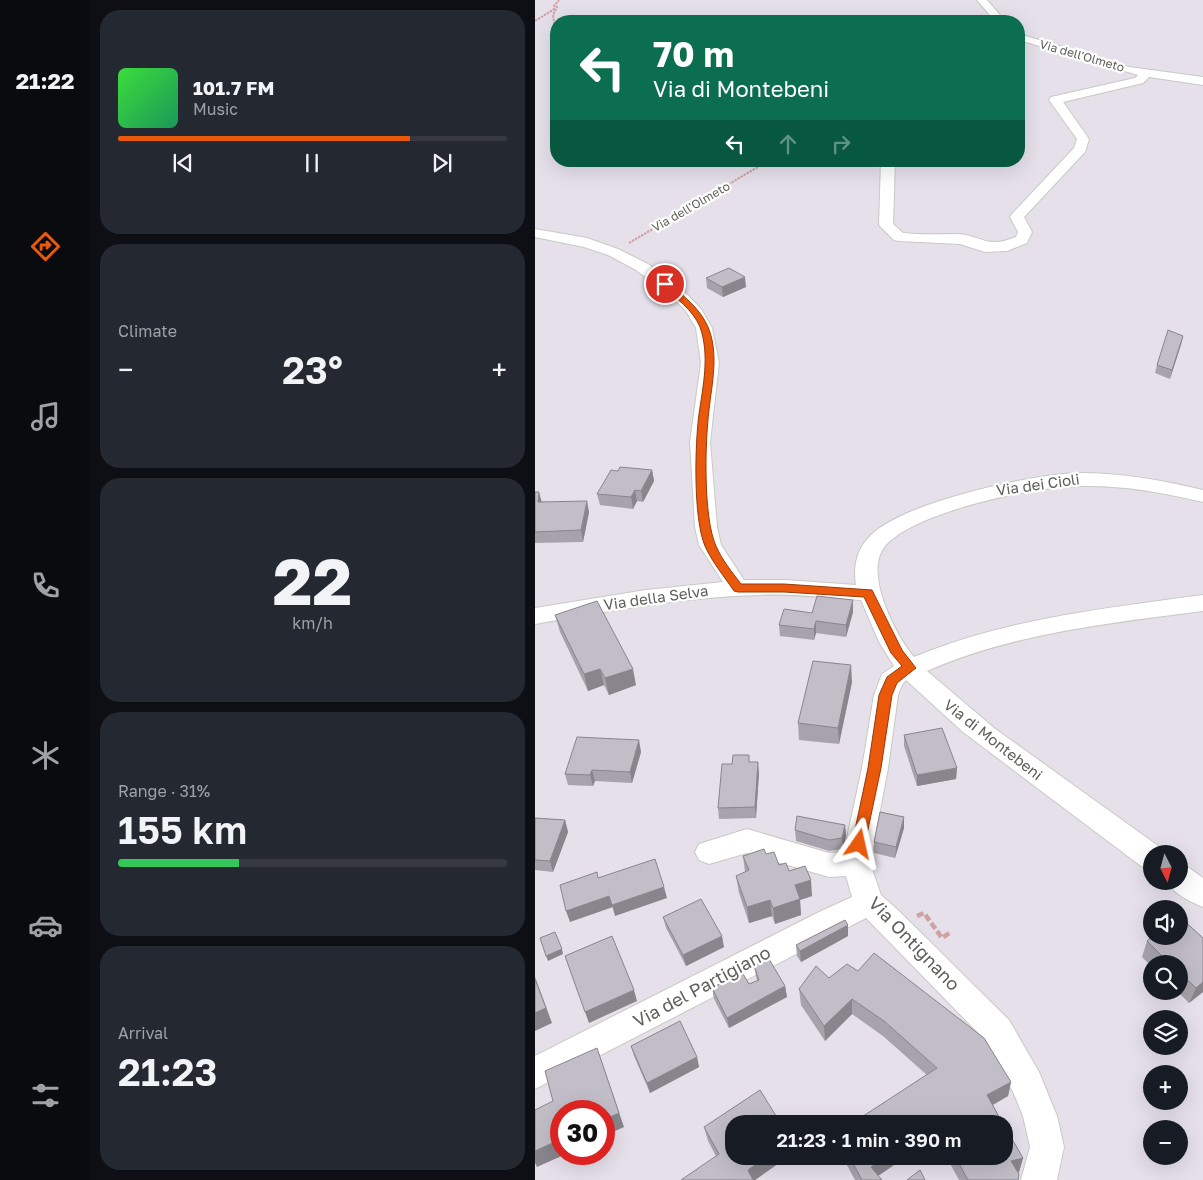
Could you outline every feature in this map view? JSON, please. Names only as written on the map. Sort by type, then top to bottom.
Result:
[{"type":"street","points":[[982,0],[995,15]]},
{"type":"street","name":"Via dell'Olmeto","points":[[1025,39],[1118,67],[1203,81]]},
{"type":"street","name":"Via dell'Olmeto","points":[[888,167],[886,225],[899,237],[921,239],[961,238],[985,247],[1007,246],[1022,240],[1025,232],[1017,217],[1063,165],[1080,149],[1083,139],[1055,100],[1139,81],[1146,73]]},
{"type":"street","points":[[535,233],[587,243],[613,252],[642,267],[676,292],[693,309],[704,328],[710,363],[700,442],[706,527],[710,545],[738,588]]},
{"type":"street","name":"Via dei Cioli","points":[[868,593],[866,564],[872,547],[891,530],[921,515],[1011,486],[1082,478],[1162,485],[1203,496]]},
{"type":"street","name":"Via della Selva","points":[[535,616],[687,592],[738,588],[784,588],[868,593]]},
{"type":"street","name":"Via di Montebeni","points":[[868,593],[897,653],[958,715],[1055,789],[1143,851]]},
{"type":"street","name":"Via Ontignano","points":[[1039,1180],[1047,1147],[1040,1116],[1027,1084],[998,1031],[869,902],[856,863],[875,768],[886,695],[891,680],[898,674],[979,642],[1082,619],[1203,603]]},
{"type":"street","points":[[709,852],[747,841],[829,865],[856,863]]},
{"type":"street","points":[[1188,883],[1203,894]]},
{"type":"street","name":"Via del Partigiano","points":[[535,1073],[869,902]]},
{"type":"path","points":[[553,15],[557,7],[554,6],[559,0]]},
{"type":"path","points":[[535,21],[557,7]]},
{"type":"path","name":"Via dell'Olmeto","points":[[613,252],[758,167]]},
{"type":"building","points":[[729,268],[745,277],[722,287],[706,278]]},
{"type":"building","points":[[1168,330],[1183,336],[1172,370],[1157,365]]},
{"type":"building","points":[[620,467],[652,470],[641,491],[635,490],[631,497],[597,494],[611,470],[618,471]]},
{"type":"building","points":[[535,492],[539,492],[538,502],[587,501],[581,530],[535,532]]},
{"type":"building","points":[[817,596],[853,600],[846,625],[816,621],[814,629],[779,625],[784,609],[812,613]]},
{"type":"building","points":[[597,601],[633,669],[605,678],[600,669],[584,674],[555,615]]},
{"type":"building","points":[[813,661],[851,665],[838,728],[798,723]]},
{"type":"building","points":[[942,728],[957,768],[917,775],[904,735]]},
{"type":"building","points":[[577,737],[639,740],[630,772],[592,770],[590,775],[565,774]]},
{"type":"building","points":[[733,755],[749,755],[749,762],[758,762],[755,807],[718,808],[722,764],[732,764]]},
{"type":"building","points":[[880,812],[904,817],[896,847],[874,842]]},
{"type":"building","points":[[797,816],[845,825],[842,838],[829,840],[795,830]]},
{"type":"building","points":[[535,818],[565,820],[550,861],[535,860]]},
{"type":"building","points":[[764,849],[766,854],[774,852],[779,865],[786,863],[789,871],[805,866],[811,880],[795,885],[800,899],[773,908],[770,900],[747,907],[736,876],[749,870],[743,856]]},
{"type":"building","points":[[655,859],[664,887],[612,905],[609,896],[566,911],[560,885],[597,872],[598,878]]},
{"type":"building","points":[[701,899],[722,936],[683,955],[663,917]]},
{"type":"building","points":[[845,920],[848,925],[800,951],[796,945]]},
{"type":"building","points":[[1188,924],[1203,938],[1203,982],[1196,988],[1188,980],[1188,955],[1161,955],[1151,945],[1188,945]]},
{"type":"building","points":[[555,932],[562,949],[546,956],[540,938]]},
{"type":"building","points":[[612,936],[634,990],[585,1012],[565,956]]},
{"type":"building","points":[[874,953],[984,1038],[1011,1082],[987,1095],[998,1115],[865,1115],[937,1068],[884,1021],[852,999],[824,1026],[799,989],[816,966],[829,978],[847,964],[858,971]]},
{"type":"building","points":[[769,959],[785,986],[727,1018],[712,988],[742,972],[749,984],[759,980],[754,966]]},
{"type":"building","points":[[535,979],[546,1008],[535,1013]]},
{"type":"building","points":[[680,1021],[697,1057],[647,1083],[631,1046]]},
{"type":"building","points":[[597,1048],[615,1100],[553,1100],[545,1071]]},
{"type":"building","points":[[760,1090],[775,1115],[725,1115],[725,1165],[755,1165],[748,1170],[753,1180],[681,1180],[719,1154],[704,1127]]},
{"type":"building","points":[[615,1101],[619,1113],[615,1115]]},
{"type":"building","points":[[550,1102],[550,1144],[535,1151],[535,1110]]},
{"type":"building","points":[[1013,1141],[1023,1158],[1013,1160]]},
{"type":"building","points":[[1013,1164],[1019,1174],[1018,1180],[968,1180],[960,1165]]},
{"type":"building","points":[[854,1165],[874,1165],[871,1167],[882,1180],[862,1180]]},
{"type":"building","points":[[920,1170],[925,1180],[907,1180]]},
{"type":"route","points":[[665,284],[693,309],[704,328],[710,363],[700,442],[706,527],[710,545],[718,560],[738,588],[760,587],[868,593],[897,653],[910,668],[891,680],[886,695],[875,768],[859,844]]}]
